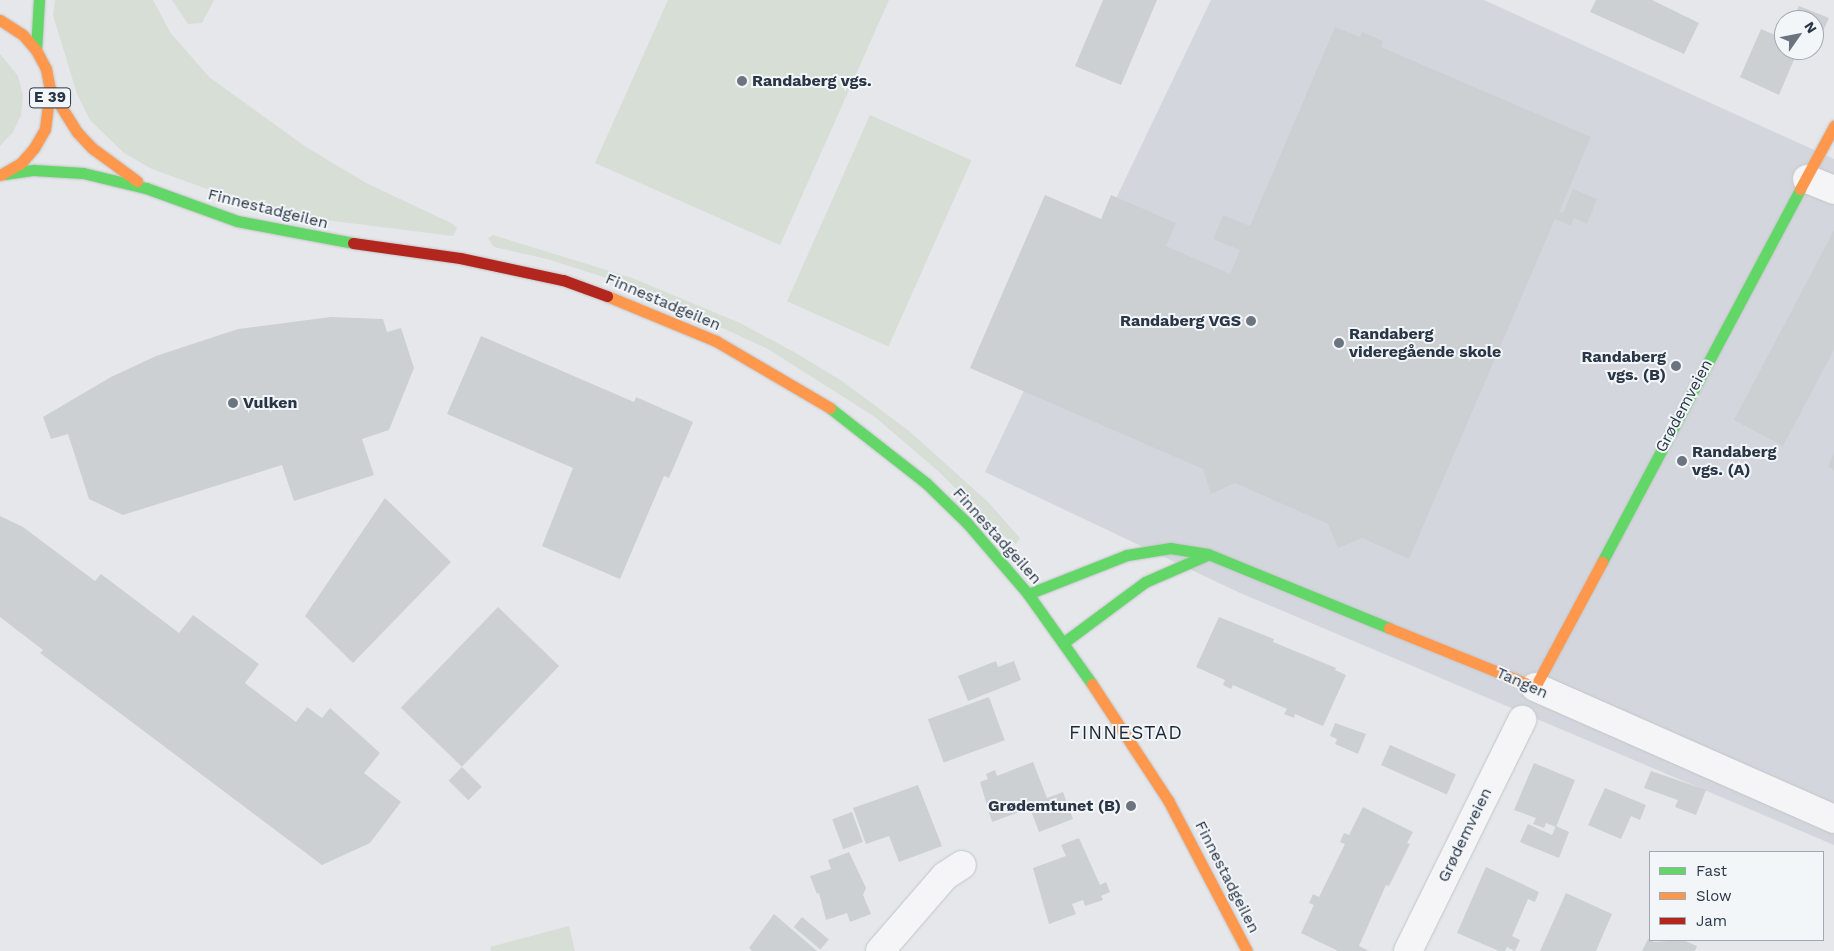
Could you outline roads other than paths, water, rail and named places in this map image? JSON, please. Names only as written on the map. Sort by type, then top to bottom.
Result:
[{"type":"main road","name":"E 39","points":[[36,50],[39,0]]},
{"type":"main road","name":"E 39","points":[[0,20],[23,35],[36,50],[46,69],[50,89],[45,129],[25,158],[2,175]]},
{"type":"main road","name":"Finnestadgeilen","points":[[50,89],[77,132],[92,148],[146,188]]},
{"type":"main road","name":"Grødemveien","points":[[1535,687],[1834,126]]},
{"type":"main road","name":"Finnestadgeilen","points":[[2,175],[56,170],[146,188],[237,221],[300,235],[496,264],[563,280],[650,311],[716,341],[806,391],[889,451],[967,523],[1028,594],[1123,728],[1168,800],[1247,951]]},
{"type":"main road","points":[[1028,594],[1094,566],[1149,549],[1170,548],[1208,554]]},
{"type":"main road","name":"Tangen","points":[[1208,554],[1535,687]]},
{"type":"main road","points":[[1063,643],[1145,582],[1208,554]]},
{"type":"main road","name":"Finnestadgeilen","points":[[1063,643],[1145,783],[1206,899]]},
{"type":"street","points":[[1807,179],[1834,190]]},
{"type":"street","name":"Tangen","points":[[1535,687],[1834,819]]},
{"type":"street","name":"Grødemveien","points":[[1408,951],[1522,720]]},
{"type":"street","points":[[880,951],[946,876],[962,865]]},
{"type":"place","name":"Randaberg vgs.","points":[[742,81]]},
{"type":"place","name":"Randaberg VGS","points":[[1251,321]]},
{"type":"place","name":"Randaberg videregående skole","points":[[1339,343]]},
{"type":"place","name":"Randaberg vgs. (B)","points":[[1676,366]]},
{"type":"place","name":"Vulken","points":[[233,403]]},
{"type":"place","name":"Randaberg vgs. (A)","points":[[1682,461]]},
{"type":"place","name":"Grødemtunet (B)","points":[[1131,806]]},
{"type":"district","name":"FINNESTAD","points":[[1126,733]]}]
